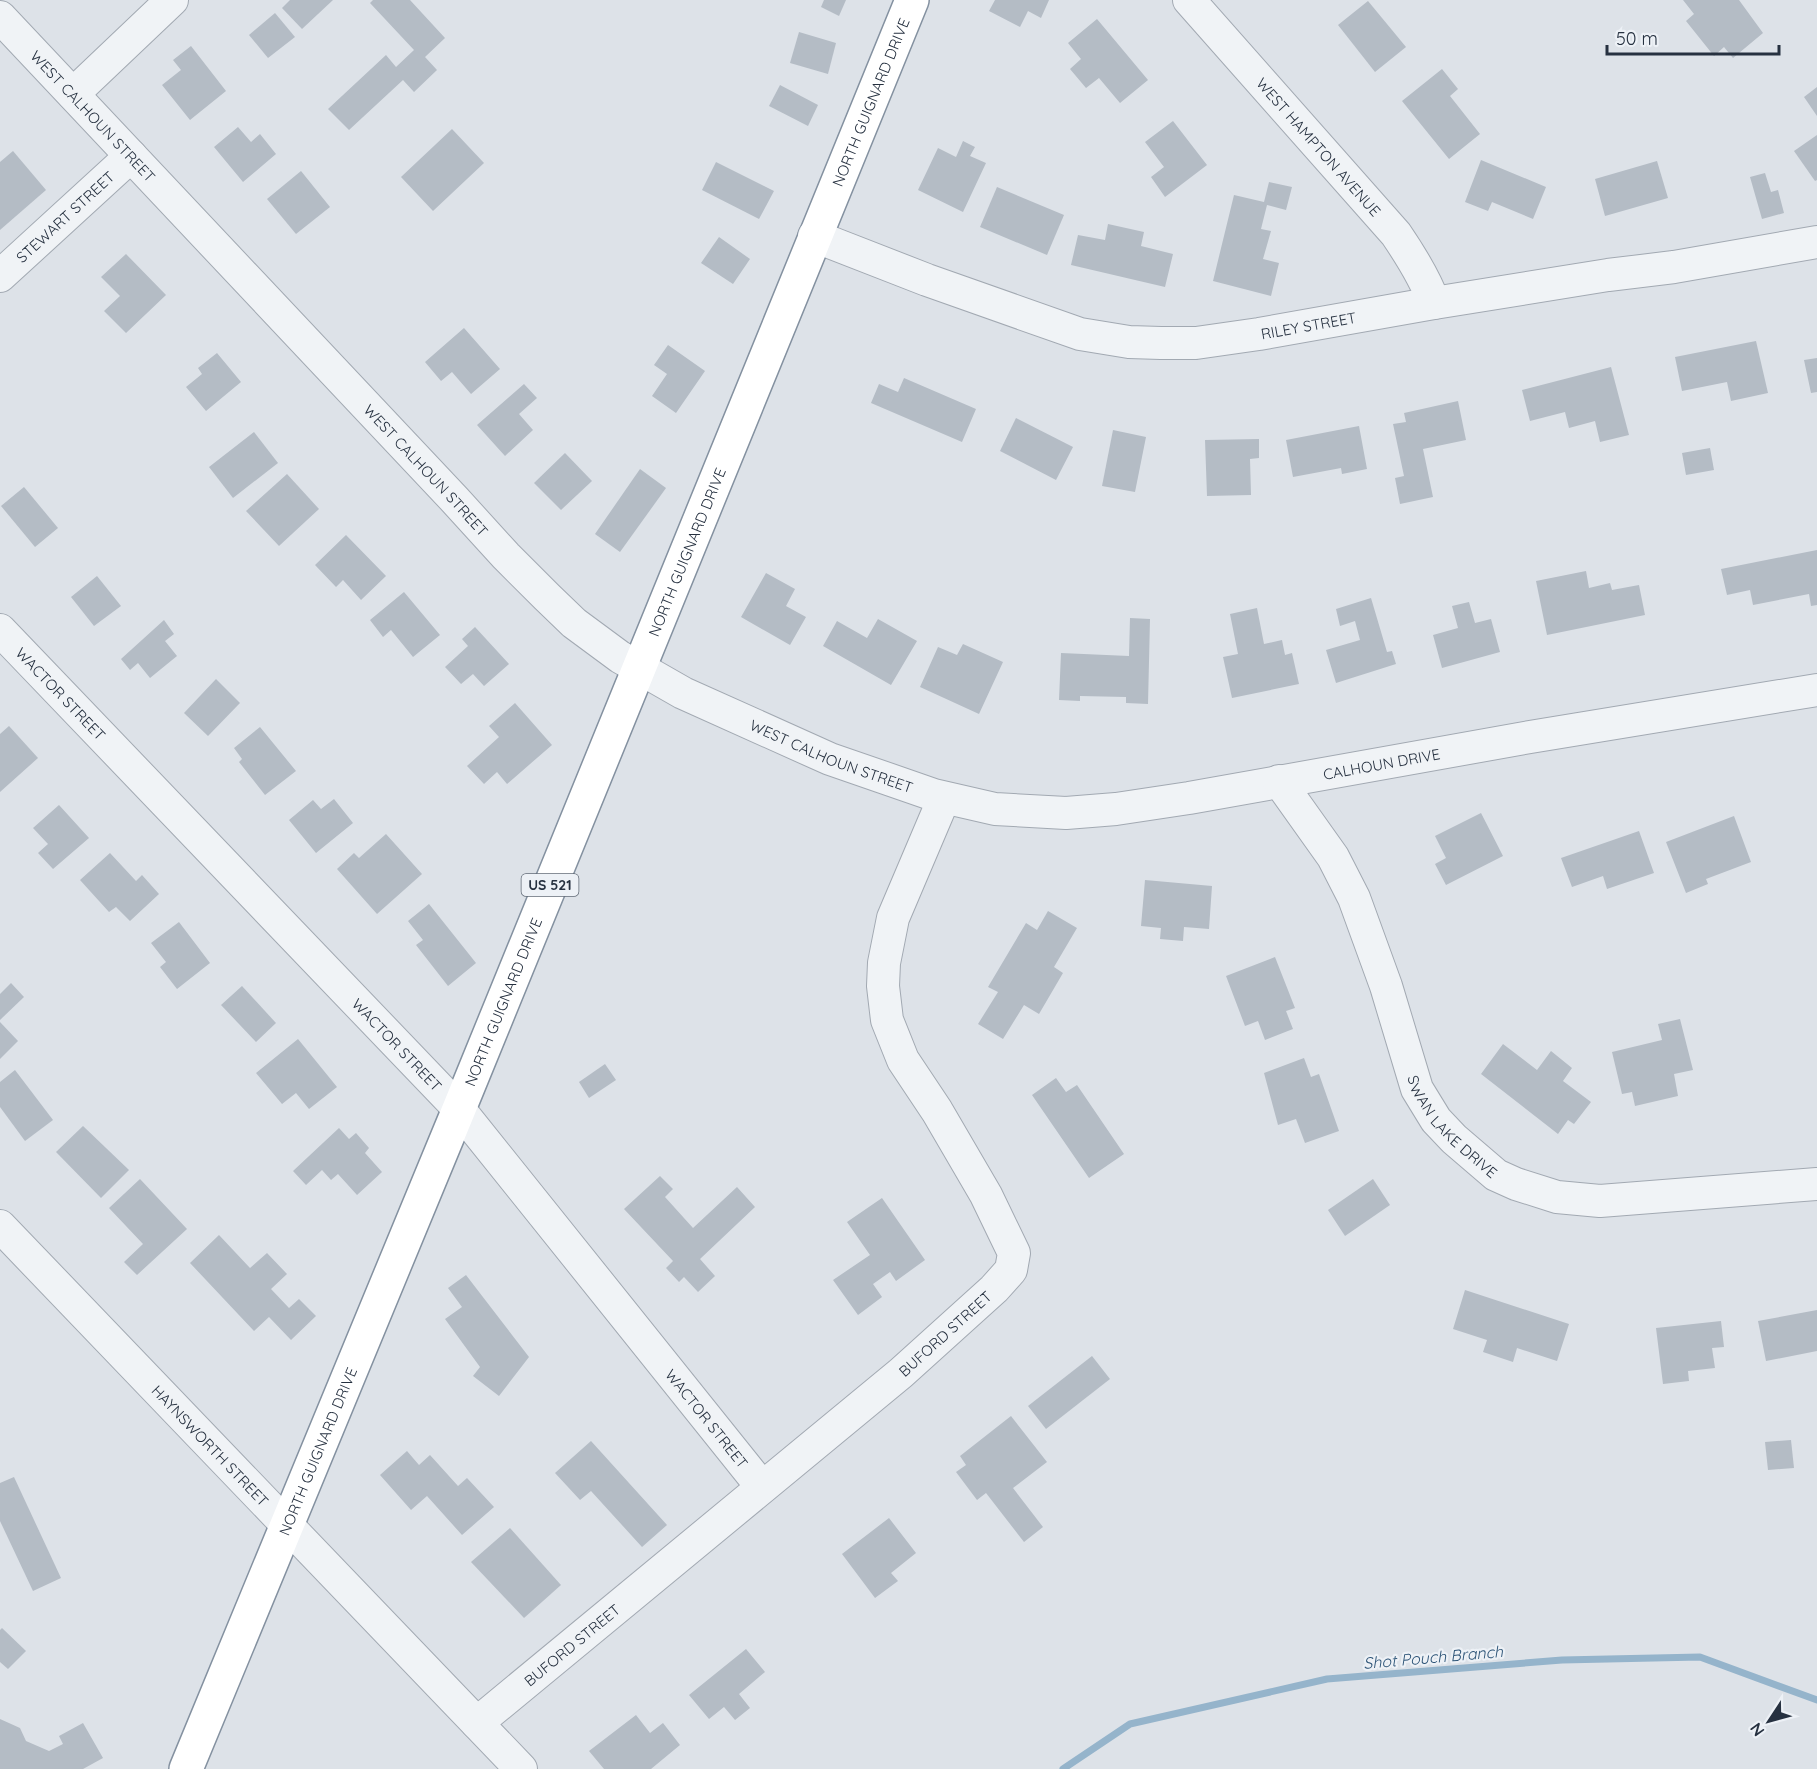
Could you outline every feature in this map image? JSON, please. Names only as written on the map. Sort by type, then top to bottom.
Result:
[{"type":"highway","name":"NORTH GUIGNARD DRIVE","points":[[186,1769],[459,1109],[912,0]]},
{"type":"street","points":[[73,94],[172,0]]},
{"type":"street","name":"WEST HAMPTON AVENUE","points":[[1189,0],[1396,234],[1423,277],[1434,303]]},
{"type":"street","name":"WEST CALHOUN STREET","points":[[0,17],[574,623],[620,657],[683,693],[831,759],[944,798]]},
{"type":"street","name":"STEWART STREET","points":[[0,276],[132,156]]},
{"type":"street","name":"RILEY STREET","points":[[814,236],[927,280],[1080,334],[1129,342],[1196,343],[1817,242]]},
{"type":"street","name":"WACTOR STREET","points":[[0,630],[459,1109],[762,1487]]},
{"type":"street","name":"CALHOUN DRIVE","points":[[944,798],[995,809],[1066,813],[1147,804],[1530,737],[1817,690]]},
{"type":"street","name":"SWAN LAKE DRIVE","points":[[1279,781],[1333,857],[1354,898],[1386,986],[1417,1089],[1436,1119],[1454,1139],[1496,1175],[1557,1197],[1600,1201],[1817,1184]]},
{"type":"street","name":"BUFORD STREET","points":[[477,1723],[901,1373],[994,1289],[1011,1270],[1014,1253],[991,1204],[937,1111],[903,1060],[887,1020],[883,986],[884,963],[893,918],[944,798]]},
{"type":"street","name":"HAYNSWORTH STREET","points":[[0,1226],[521,1769]]},
{"type":"building","points":[[290,0],[333,0],[302,29],[282,8]]},
{"type":"building","points":[[373,0],[410,0],[445,38],[425,57],[437,70],[414,92],[403,80],[349,130],[328,109],[386,55],[396,67],[414,50],[370,3]]},
{"type":"building","points":[[824,0],[846,0],[839,16],[821,7]]},
{"type":"building","points":[[995,0],[1049,0],[1041,18],[1028,11],[1020,27],[989,11]]},
{"type":"building","points":[[1683,0],[1739,0],[1763,33],[1733,58],[1724,47],[1714,56],[1686,21],[1694,14]]},
{"type":"building","points":[[1368,1],[1406,47],[1375,72],[1338,25]]},
{"type":"building","points":[[275,13],[295,37],[268,58],[249,35]]},
{"type":"building","points":[[1097,19],[1148,80],[1120,103],[1099,78],[1086,88],[1070,69],[1081,59],[1068,43]]},
{"type":"building","points":[[799,32],[836,43],[828,74],[790,63]]},
{"type":"building","points":[[191,46],[226,91],[190,120],[162,85],[181,70],[173,60]]},
{"type":"building","points":[[1442,69],[1458,89],[1450,96],[1480,134],[1449,159],[1402,101]]},
{"type":"building","points":[[780,85],[818,105],[808,126],[769,106]]},
{"type":"building","points":[[1817,87],[1817,116],[1804,97]]},
{"type":"building","points":[[1173,121],[1207,165],[1165,197],[1151,177],[1164,167],[1145,142]]},
{"type":"building","points":[[238,127],[251,142],[260,134],[276,154],[243,182],[214,147]]},
{"type":"building","points":[[452,129],[484,163],[433,211],[401,177]]},
{"type":"building","points":[[1817,135],[1817,180],[1815,181],[1794,151]]},
{"type":"building","points":[[963,141],[975,147],[970,156],[986,163],[963,212],[918,190],[938,148],[956,157]]},
{"type":"building","points":[[13,151],[46,190],[0,230],[0,162]]},
{"type":"building","points":[[1481,160],[1546,187],[1533,219],[1492,202],[1488,211],[1465,202]]},
{"type":"building","points":[[1657,161],[1668,198],[1605,216],[1595,179]]},
{"type":"building","points":[[716,162],[774,191],[759,219],[702,190]]},
{"type":"building","points":[[301,171],[330,207],[296,234],[267,199]]},
{"type":"building","points":[[1765,173],[1771,192],[1778,190],[1784,213],[1762,219],[1750,177]]},
{"type":"building","points":[[1269,182],[1292,187],[1286,210],[1267,205],[1261,229],[1271,231],[1263,259],[1279,263],[1271,296],[1213,281],[1234,195],[1264,202]]},
{"type":"building","points":[[997,187],[1064,215],[1047,255],[980,227]]},
{"type":"building","points":[[1108,224],[1144,232],[1141,246],[1173,254],[1165,287],[1071,265],[1078,235],[1105,240]]},
{"type":"building","points":[[719,237],[750,259],[733,284],[701,263]]},
{"type":"building","points":[[126,254],[166,295],[126,333],[104,311],[120,296],[101,277]]},
{"type":"building","points":[[464,328],[500,369],[471,394],[452,372],[441,381],[425,362]]},
{"type":"building","points":[[1756,341],[1768,393],[1731,401],[1727,382],[1682,391],[1675,357]]},
{"type":"building","points":[[668,345],[705,371],[676,413],[652,396],[667,374],[654,365]]},
{"type":"building","points":[[217,353],[241,382],[206,411],[186,387],[202,374],[198,368]]},
{"type":"building","points":[[1817,358],[1817,392],[1811,393],[1804,360]]},
{"type":"building","points":[[1611,367],[1629,435],[1600,442],[1595,421],[1569,428],[1565,412],[1530,421],[1522,390]]},
{"type":"building","points":[[904,378],[976,409],[962,442],[871,403],[879,384],[898,392]]},
{"type":"building","points":[[524,384],[537,398],[519,414],[533,430],[505,456],[477,425]]},
{"type":"building","points":[[1458,401],[1466,440],[1423,449],[1433,497],[1400,504],[1395,478],[1404,476],[1393,424],[1406,422],[1404,413]]},
{"type":"building","points":[[1016,418],[1073,447],[1056,480],[1000,451]]},
{"type":"building","points":[[1359,426],[1367,469],[1342,474],[1341,468],[1293,477],[1286,440]]},
{"type":"building","points":[[1113,430],[1146,437],[1135,492],[1102,486]]},
{"type":"building","points":[[254,432],[278,463],[233,498],[209,467]]},
{"type":"building","points":[[1259,439],[1259,458],[1250,459],[1251,495],[1207,496],[1205,440]]},
{"type":"building","points":[[1710,448],[1714,470],[1686,475],[1682,453]]},
{"type":"building","points":[[565,453],[592,481],[561,510],[534,483]]},
{"type":"building","points":[[640,469],[666,488],[620,552],[595,534]]},
{"type":"building","points":[[287,474],[319,509],[279,546],[246,511]]},
{"type":"building","points":[[24,487],[58,528],[35,547],[1,506]]},
{"type":"building","points":[[346,535],[386,576],[361,600],[343,580],[336,587],[315,565]]},
{"type":"building","points":[[1817,550],[1817,605],[1811,606],[1809,594],[1753,605],[1750,590],[1727,595],[1721,569]]},
{"type":"building","points":[[1586,571],[1589,588],[1610,583],[1612,590],[1639,585],[1645,615],[1547,635],[1536,581]]},
{"type":"building","points":[[766,573],[795,589],[786,606],[806,617],[790,645],[741,617]]},
{"type":"building","points":[[97,576],[121,606],[94,626],[71,597]]},
{"type":"building","points":[[404,592],[440,635],[413,657],[391,630],[383,637],[370,620]]},
{"type":"building","points":[[1371,598],[1387,652],[1392,651],[1396,664],[1336,683],[1326,650],[1360,640],[1355,621],[1340,626],[1336,609]]},
{"type":"building","points":[[1469,602],[1475,623],[1491,619],[1500,652],[1442,668],[1433,635],[1458,628],[1452,606]]},
{"type":"building","points":[[1257,608],[1264,644],[1282,640],[1285,655],[1292,653],[1299,684],[1232,698],[1223,657],[1238,654],[1230,614]]},
{"type":"building","points":[[1130,618],[1150,619],[1148,704],[1126,703],[1126,697],[1080,696],[1080,701],[1059,700],[1061,653],[1129,656]]},
{"type":"building","points":[[878,619],[917,641],[891,685],[823,646],[837,621],[867,638]]},
{"type":"building","points":[[164,620],[174,634],[165,641],[177,656],[150,678],[138,663],[130,670],[121,659]]},
{"type":"building","points":[[475,627],[509,664],[484,686],[473,674],[461,684],[445,667],[468,646],[462,639]]},
{"type":"building","points":[[963,644],[1003,662],[979,714],[920,687],[938,647],[957,655]]},
{"type":"building","points":[[216,679],[240,703],[208,736],[184,713]]},
{"type":"building","points":[[515,703],[552,745],[507,784],[497,772],[484,784],[467,766],[499,737],[489,726]]},
{"type":"building","points":[[9,726],[38,758],[0,792],[0,734]]},
{"type":"building","points":[[260,727],[296,771],[265,795],[239,762],[242,759],[234,748]]},
{"type":"building","points":[[334,799],[353,823],[316,853],[289,820],[313,800],[321,809]]},
{"type":"building","points":[[59,805],[89,838],[53,869],[38,853],[48,844],[33,828]]},
{"type":"building","points":[[1481,813],[1503,856],[1446,885],[1435,864],[1446,858],[1435,836]]},
{"type":"building","points":[[1734,816],[1751,862],[1706,879],[1708,884],[1686,893],[1666,842]]},
{"type":"building","points":[[1639,831],[1654,873],[1607,889],[1603,876],[1572,887],[1561,858]]},
{"type":"building","points":[[386,834],[422,874],[377,914],[337,869],[354,853],[359,858]]},
{"type":"building","points":[[110,853],[136,881],[142,875],[159,894],[130,921],[116,907],[109,912],[80,880]]},
{"type":"building","points":[[1145,880],[1212,886],[1209,929],[1184,927],[1183,941],[1160,939],[1161,928],[1141,926]]},
{"type":"building","points":[[429,904],[476,963],[448,986],[416,945],[423,940],[408,921]]},
{"type":"building","points":[[1048,911],[1077,928],[1054,967],[1063,973],[1039,1014],[1024,1005],[1003,1039],[978,1024],[998,992],[988,987],[1026,923],[1037,930]]},
{"type":"building","points":[[179,922],[210,963],[177,989],[160,967],[166,962],[151,943]]},
{"type":"building","points":[[1275,957],[1295,1008],[1286,1011],[1293,1029],[1265,1040],[1258,1021],[1245,1026],[1226,976]]},
{"type":"building","points":[[11,983],[24,997],[0,1020],[0,994]]},
{"type":"building","points":[[242,986],[276,1023],[256,1042],[221,1005]]},
{"type":"building","points":[[1680,1019],[1693,1070],[1674,1074],[1678,1096],[1635,1106],[1632,1092],[1622,1094],[1612,1052],[1662,1040],[1658,1024]]},
{"type":"building","points":[[0,1022],[18,1041],[0,1059]]},
{"type":"building","points":[[298,1039],[337,1087],[309,1109],[296,1093],[282,1104],[256,1073]]},
{"type":"building","points":[[1503,1044],[1537,1070],[1551,1051],[1572,1068],[1563,1081],[1591,1102],[1574,1124],[1568,1120],[1558,1134],[1481,1074]]},
{"type":"building","points":[[1304,1058],[1311,1077],[1319,1074],[1339,1131],[1305,1143],[1296,1119],[1278,1125],[1264,1073]]},
{"type":"building","points":[[605,1064],[616,1080],[589,1098],[579,1082]]},
{"type":"building","points":[[15,1070],[53,1120],[25,1141],[0,1107],[0,1082]]},
{"type":"building","points":[[1056,1078],[1066,1092],[1077,1085],[1124,1154],[1089,1178],[1032,1095]]},
{"type":"building","points":[[83,1126],[129,1170],[101,1198],[56,1152]]},
{"type":"building","points":[[339,1128],[349,1139],[356,1133],[369,1148],[365,1153],[382,1172],[357,1195],[338,1174],[331,1180],[322,1170],[306,1185],[293,1171]]},
{"type":"building","points":[[660,1176],[673,1189],[665,1197],[693,1228],[737,1187],[755,1207],[700,1259],[715,1276],[698,1292],[684,1277],[679,1282],[666,1268],[673,1261],[624,1209]]},
{"type":"building","points":[[140,1179],[187,1229],[137,1275],[124,1262],[143,1244],[109,1208]]},
{"type":"building","points":[[1373,1179],[1390,1205],[1345,1236],[1328,1210]]},
{"type":"building","points":[[882,1198],[925,1260],[896,1281],[890,1272],[873,1284],[882,1297],[858,1315],[833,1280],[870,1255],[847,1222]]},
{"type":"building","points":[[219,1235],[250,1268],[267,1253],[287,1274],[271,1289],[289,1308],[299,1299],[316,1316],[291,1340],[269,1317],[254,1331],[190,1263]]},
{"type":"building","points":[[466,1275],[529,1357],[499,1396],[473,1376],[480,1367],[445,1319],[462,1307],[448,1288]]},
{"type":"building","points":[[1465,1290],[1569,1324],[1557,1361],[1517,1348],[1513,1362],[1483,1352],[1487,1340],[1453,1329]]},
{"type":"building","points":[[1817,1310],[1817,1351],[1766,1361],[1758,1321]]},
{"type":"building","points":[[1721,1321],[1724,1347],[1712,1348],[1715,1368],[1688,1371],[1689,1381],[1663,1384],[1656,1328]]},
{"type":"building","points":[[1092,1356],[1110,1379],[1046,1429],[1028,1406]]},
{"type":"building","points":[[1011,1416],[1047,1462],[1013,1488],[1043,1527],[1024,1542],[986,1493],[977,1500],[956,1472],[966,1465],[960,1456]]},
{"type":"building","points":[[1791,1440],[1794,1468],[1768,1470],[1765,1442]]},
{"type":"building","points":[[591,1441],[667,1525],[642,1547],[591,1491],[580,1500],[555,1473]]},
{"type":"building","points":[[407,1451],[419,1465],[430,1455],[458,1486],[467,1478],[494,1507],[462,1535],[427,1496],[411,1510],[380,1475]]},
{"type":"building","points":[[14,1477],[61,1578],[33,1591],[0,1521],[0,1483]]},
{"type":"building","points":[[889,1518],[916,1553],[891,1573],[898,1581],[875,1598],[842,1554]]},
{"type":"building","points":[[510,1528],[561,1585],[524,1618],[471,1562]]},
{"type":"building","points":[[2,1628],[26,1651],[8,1669],[0,1662],[0,1630]]},
{"type":"building","points":[[746,1649],[765,1672],[739,1694],[750,1708],[735,1720],[724,1707],[709,1719],[689,1695]]},
{"type":"building","points":[[636,1715],[650,1733],[663,1723],[680,1745],[651,1769],[604,1769],[589,1751]]},
{"type":"building","points":[[0,1719],[20,1728],[26,1741],[49,1751],[63,1744],[59,1736],[83,1723],[103,1758],[83,1769],[0,1769]]},
{"type":"waterway","name":"Shot Pouch Branch","points":[[1063,1769],[1130,1724],[1327,1679],[1562,1660],[1700,1657],[1817,1700]]}]
